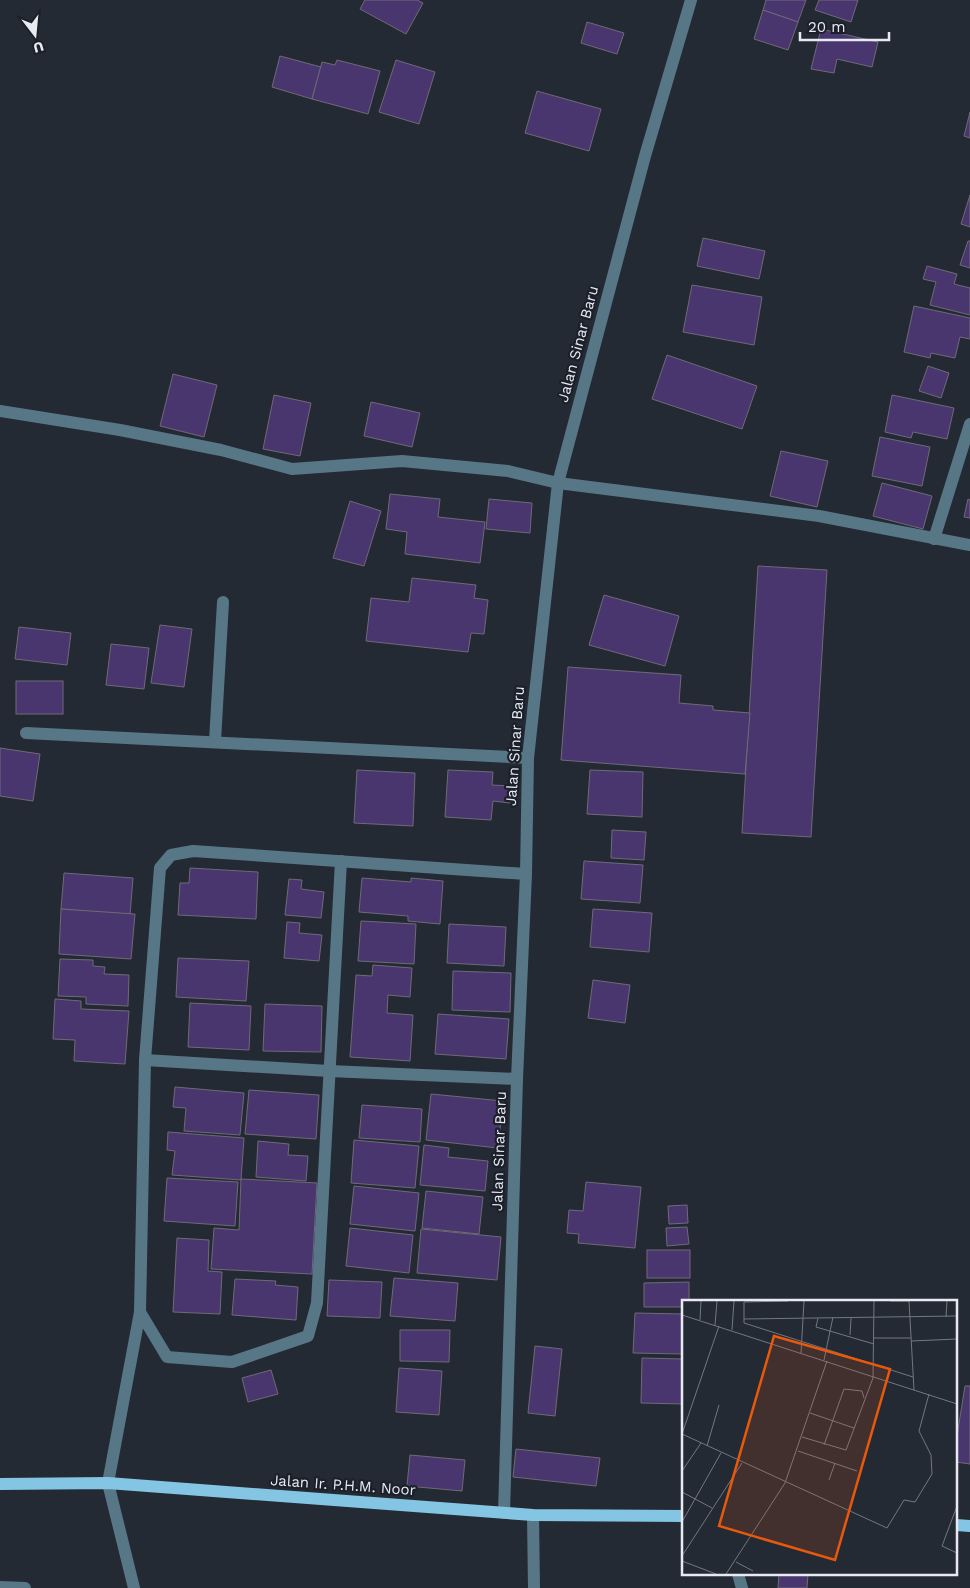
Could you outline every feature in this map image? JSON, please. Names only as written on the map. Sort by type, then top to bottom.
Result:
[{"type":"main road","name":"Jalan Ir. P.H.M. Noor","points":[[0,1484],[108,1483],[533,1515],[682,1516]]},
{"type":"street","name":"Jalan Sinar Baru","points":[[504,1513],[517,1079],[526,874],[528,758],[558,483],[645,156],[691,0]]},
{"type":"street","points":[[0,411],[130,432],[221,450],[292,469],[402,461],[508,472],[558,483],[819,516],[934,539],[970,544]]},
{"type":"street","points":[[934,539],[970,424]]},
{"type":"street","points":[[215,741],[223,602]]},
{"type":"street","points":[[26,733],[528,758]]},
{"type":"street","points":[[134,1588],[108,1483],[140,1312],[145,1060],[160,868],[171,855],[193,851],[526,874]]},
{"type":"street","points":[[140,1312],[168,1357],[232,1362],[308,1336],[317,1303],[341,860]]},
{"type":"street","points":[[145,1060],[329,1071],[517,1079]]},
{"type":"street","points":[[533,1515],[534,1588]]},
{"type":"street","points":[[0,1587],[25,1588]]},
{"type":"building","points":[[365,0],[417,0],[423,3],[406,34],[360,9]]},
{"type":"building","points":[[766,0],[806,0],[798,22],[763,10]]},
{"type":"building","points":[[819,0],[858,0],[851,22],[815,10]]},
{"type":"building","points":[[763,10],[798,22],[788,50],[754,39]]},
{"type":"building","points":[[587,22],[624,33],[617,54],[581,43]]},
{"type":"building","points":[[821,29],[878,42],[872,67],[837,59],[834,73],[811,69]]},
{"type":"building","points":[[280,56],[321,67],[312,99],[272,87]]},
{"type":"building","points":[[337,60],[380,71],[368,114],[312,99],[322,62],[335,65]]},
{"type":"building","points":[[396,60],[435,72],[419,124],[379,112]]},
{"type":"building","points":[[537,91],[601,109],[589,151],[525,133]]},
{"type":"building","points":[[970,112],[970,138],[964,136]]},
{"type":"building","points":[[970,195],[970,227],[961,224]]},
{"type":"building","points":[[703,238],[765,251],[759,279],[697,266]]},
{"type":"building","points":[[968,241],[970,241],[970,268],[960,265]]},
{"type":"building","points":[[927,266],[957,274],[954,284],[970,288],[970,315],[930,305],[936,282],[923,279]]},
{"type":"building","points":[[692,285],[762,297],[754,345],[683,332]]},
{"type":"building","points":[[914,306],[970,318],[970,339],[960,337],[955,358],[931,353],[930,358],[904,352]]},
{"type":"building","points":[[667,355],[757,386],[742,429],[652,399]]},
{"type":"building","points":[[928,366],[949,373],[941,398],[919,391]]},
{"type":"building","points":[[173,374],[217,385],[204,437],[160,426]]},
{"type":"building","points":[[274,395],[311,403],[300,456],[263,449]]},
{"type":"building","points":[[892,395],[954,408],[947,439],[913,432],[911,438],[885,432]]},
{"type":"building","points":[[371,402],[420,413],[412,447],[364,436]]},
{"type":"building","points":[[880,437],[930,447],[922,486],[872,476]]},
{"type":"building","points":[[781,451],[828,461],[817,507],[770,496]]},
{"type":"building","points":[[882,483],[932,496],[923,529],[873,516]]},
{"type":"building","points":[[390,494],[440,499],[438,517],[485,522],[480,563],[405,554],[407,532],[386,529]]},
{"type":"building","points":[[489,499],[532,503],[530,533],[486,529]]},
{"type":"building","points":[[968,499],[970,500],[970,518],[964,517]]},
{"type":"building","points":[[350,501],[381,511],[364,566],[333,558]]},
{"type":"building","points":[[758,566],[827,570],[811,837],[742,833]]},
{"type":"building","points":[[412,578],[476,585],[474,598],[488,600],[484,634],[471,633],[468,652],[366,641],[371,598],[409,602]]},
{"type":"building","points":[[604,595],[679,616],[665,666],[589,645]]},
{"type":"building","points":[[160,625],[192,629],[184,687],[151,683]]},
{"type":"building","points":[[19,627],[71,633],[67,665],[15,659]]},
{"type":"building","points":[[111,644],[149,648],[144,689],[106,685]]},
{"type":"building","points":[[568,667],[681,675],[679,703],[713,706],[713,710],[750,713],[745,774],[561,760]]},
{"type":"building","points":[[16,681],[63,681],[63,714],[16,714]]},
{"type":"building","points":[[0,748],[40,754],[33,801],[0,796]]},
{"type":"building","points":[[357,770],[415,773],[413,826],[354,823]]},
{"type":"building","points":[[448,770],[493,772],[492,785],[511,786],[510,803],[493,801],[491,820],[445,817]]},
{"type":"building","points":[[590,770],[643,772],[642,817],[587,814]]},
{"type":"building","points":[[612,830],[646,832],[644,860],[611,858]]},
{"type":"building","points":[[584,861],[643,865],[640,903],[581,899]]},
{"type":"building","points":[[190,868],[258,872],[256,919],[178,915],[180,883],[189,883]]},
{"type":"building","points":[[64,873],[133,878],[130,915],[61,909]]},
{"type":"building","points":[[362,878],[411,882],[411,878],[443,881],[440,924],[408,921],[408,916],[359,912]]},
{"type":"building","points":[[289,879],[302,880],[301,889],[324,892],[321,918],[285,915]]},
{"type":"building","points":[[61,909],[135,914],[131,959],[59,954]]},
{"type":"building","points":[[593,909],[652,913],[649,952],[590,947]]},
{"type":"building","points":[[361,921],[416,924],[414,964],[358,961]]},
{"type":"building","points":[[287,922],[300,923],[299,933],[322,935],[319,961],[284,958]]},
{"type":"building","points":[[449,924],[506,927],[504,966],[447,963]]},
{"type":"building","points":[[178,958],[249,961],[246,1001],[176,997]]},
{"type":"building","points":[[60,959],[93,960],[93,966],[105,967],[104,974],[129,975],[128,1006],[86,1004],[86,997],[58,996]]},
{"type":"building","points":[[373,965],[412,968],[410,997],[388,995],[387,1013],[413,1015],[410,1061],[350,1057],[356,975],[372,976]]},
{"type":"building","points":[[453,971],[511,973],[510,1012],[452,1010]]},
{"type":"building","points":[[593,980],[630,985],[625,1023],[588,1018]]},
{"type":"building","points":[[55,999],[81,1001],[81,1009],[129,1011],[125,1064],[74,1061],[75,1040],[53,1039]]},
{"type":"building","points":[[190,1003],[251,1006],[249,1050],[188,1047]]},
{"type":"building","points":[[265,1004],[322,1006],[321,1052],[263,1051]]},
{"type":"building","points":[[438,1014],[509,1019],[506,1059],[435,1054]]},
{"type":"building","points":[[175,1087],[244,1093],[240,1135],[184,1131],[186,1108],[173,1107]]},
{"type":"building","points":[[249,1090],[319,1095],[316,1139],[245,1134]]},
{"type":"building","points":[[431,1094],[503,1101],[498,1148],[426,1140]]},
{"type":"building","points":[[362,1105],[422,1109],[420,1142],[359,1138]]},
{"type":"building","points":[[168,1132],[244,1138],[241,1180],[172,1175],[175,1151],[167,1150]]},
{"type":"building","points":[[354,1140],[419,1146],[415,1188],[351,1183]]},
{"type":"building","points":[[258,1141],[289,1144],[288,1155],[308,1156],[306,1181],[256,1177]]},
{"type":"building","points":[[424,1145],[449,1148],[448,1157],[488,1161],[485,1191],[420,1185]]},
{"type":"building","points":[[167,1178],[238,1182],[235,1226],[164,1221]]},
{"type":"building","points":[[241,1179],[317,1183],[312,1274],[211,1269],[214,1228],[239,1230]]},
{"type":"building","points":[[586,1182],[641,1187],[635,1248],[578,1243],[579,1234],[567,1233],[569,1210],[583,1211]]},
{"type":"building","points":[[354,1186],[419,1193],[415,1231],[350,1224]]},
{"type":"building","points":[[426,1191],[483,1197],[479,1234],[422,1228]]},
{"type":"building","points":[[687,1205],[688,1223],[669,1224],[668,1206]]},
{"type":"building","points":[[687,1227],[689,1244],[667,1246],[666,1228]]},
{"type":"building","points":[[350,1228],[413,1235],[409,1273],[346,1266]]},
{"type":"building","points":[[421,1229],[501,1237],[497,1280],[417,1273]]},
{"type":"building","points":[[177,1238],[209,1240],[208,1271],[222,1272],[220,1314],[173,1312]]},
{"type":"building","points":[[647,1250],[690,1250],[690,1278],[647,1278]]},
{"type":"building","points":[[394,1278],[458,1283],[455,1321],[390,1316]]},
{"type":"building","points":[[235,1279],[276,1281],[275,1285],[298,1287],[296,1320],[232,1315]]},
{"type":"building","points":[[329,1280],[382,1282],[380,1318],[327,1316]]},
{"type":"building","points":[[689,1282],[689,1300],[682,1300],[682,1307],[644,1307],[644,1283]]},
{"type":"building","points":[[635,1313],[682,1314],[682,1354],[633,1353]]},
{"type":"building","points":[[400,1330],[450,1330],[449,1362],[400,1361]]},
{"type":"building","points":[[535,1346],[562,1349],[555,1416],[528,1413]]},
{"type":"building","points":[[642,1358],[682,1359],[682,1404],[641,1403]]},
{"type":"building","points":[[399,1368],[442,1371],[439,1415],[396,1412]]},
{"type":"building","points":[[271,1370],[278,1394],[248,1402],[242,1378]]},
{"type":"building","points":[[965,1386],[970,1386],[970,1464],[958,1462],[958,1430]]},
{"type":"building","points":[[516,1449],[600,1458],[596,1486],[513,1477]]},
{"type":"building","points":[[410,1455],[465,1460],[462,1491],[407,1486]]},
{"type":"building","points":[[779,1576],[808,1576],[807,1588],[778,1588]]}]
